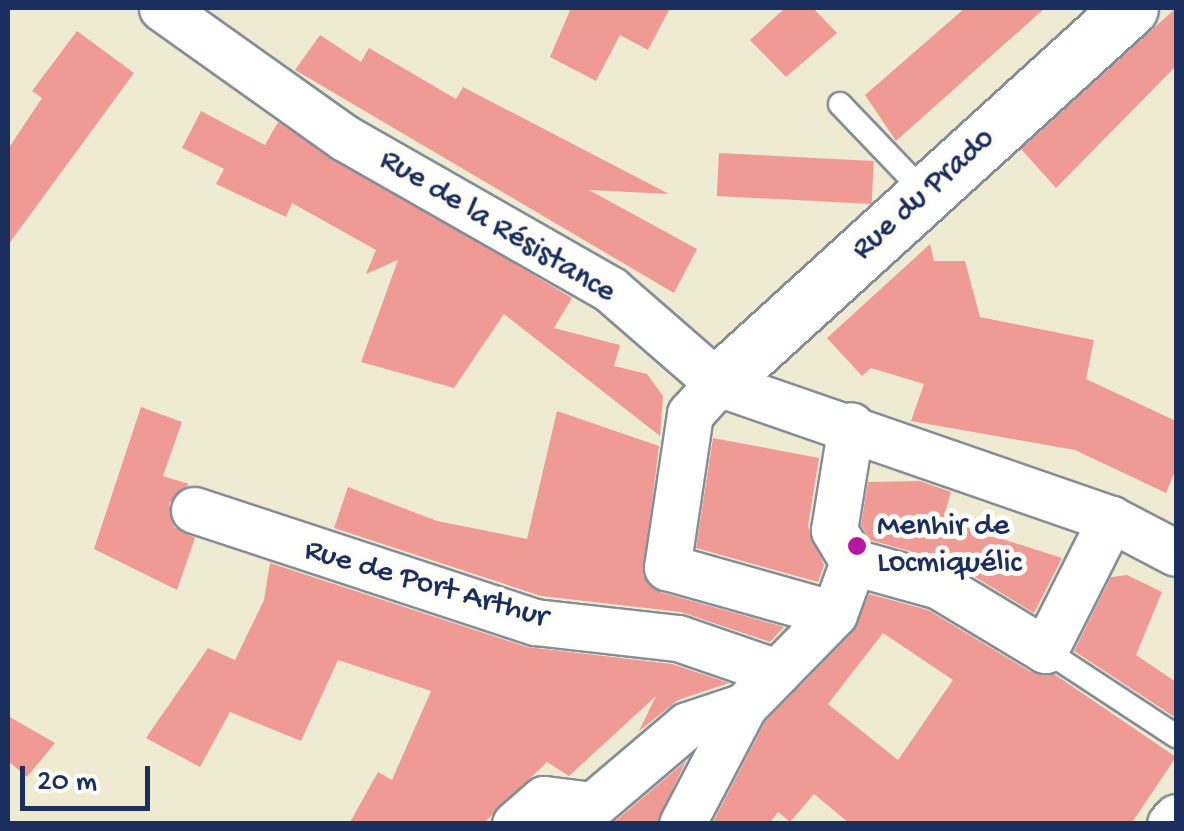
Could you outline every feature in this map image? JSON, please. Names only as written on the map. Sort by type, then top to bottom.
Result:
[{"type":"street","name":"Rue de la Résistance","points":[[162,8],[345,138],[611,290],[718,383],[851,425],[1111,519],[1176,553]]},
{"type":"street","name":"Rue du Prado","points":[[718,383],[1130,8]]},
{"type":"street","points":[[718,383],[690,414],[667,568],[834,614]]},
{"type":"street","points":[[851,425],[834,530],[853,562],[938,586],[1045,650],[1111,519]]},
{"type":"street","name":"Rue de Port Arthur","points":[[194,510],[535,622],[678,638],[777,672]]},
{"type":"street","points":[[682,824],[744,706],[834,614],[853,562]]},
{"type":"street","points":[[514,824],[544,799],[594,805],[687,725],[744,706]]},
{"type":"street","points":[[1170,824],[1176,818]]},
{"type":"lane","points":[[840,104],[926,194]]},
{"type":"lane","points":[[1045,650],[1176,736]]},
{"type":"building","points":[[571,8],[670,8],[648,50],[620,35],[596,81],[550,57]]},
{"type":"building","points":[[785,8],[813,8],[837,33],[786,77],[750,40]]},
{"type":"building","points":[[965,8],[1045,8],[896,141],[865,95]]},
{"type":"building","points":[[1176,8],[1176,66],[1056,188],[1021,149]]},
{"type":"building","points":[[77,31],[134,73],[8,245],[8,149],[42,98],[32,91]]},
{"type":"building","points":[[320,35],[361,62],[369,48],[456,99],[463,87],[669,194],[589,190],[697,249],[674,293],[295,70]]},
{"type":"building","points":[[201,111],[265,145],[278,122],[572,298],[554,328],[620,345],[614,366],[647,374],[663,396],[660,436],[504,314],[454,388],[361,362],[398,260],[366,274],[376,250],[292,203],[286,217],[216,184],[224,169],[182,148]]},
{"type":"building","points":[[719,153],[874,161],[872,204],[717,196]]},
{"type":"building","points":[[930,244],[934,261],[965,261],[980,317],[1094,340],[1086,379],[1176,421],[1176,469],[1166,493],[1075,450],[911,421],[924,384],[871,368],[862,376],[827,338]]},
{"type":"building","points":[[141,407],[182,422],[163,476],[189,484],[169,503],[174,527],[195,538],[177,590],[94,549]]},
{"type":"building","points":[[557,411],[659,446],[643,576],[660,592],[784,627],[770,642],[681,612],[541,596],[334,528],[348,487],[437,521],[527,539]]},
{"type":"building","points":[[713,438],[819,458],[808,526],[824,565],[818,582],[696,548]]},
{"type":"building","points":[[920,481],[951,492],[943,520],[1062,558],[1034,613],[952,563],[870,540],[861,525],[868,482]]},
{"type":"building","points":[[270,563],[527,647],[672,664],[729,683],[678,700],[639,731],[656,696],[569,776],[547,762],[483,824],[349,824],[378,772],[392,780],[431,691],[338,660],[301,741],[230,712],[200,767],[146,738],[208,648],[235,660],[264,600]]},
{"type":"building","points":[[1127,575],[1162,592],[1136,655],[1176,682],[1176,718],[1074,651],[1111,577]]},
{"type":"building","points":[[869,594],[928,610],[1031,672],[1054,674],[1176,757],[1131,824],[850,824],[814,794],[790,822],[778,812],[769,824],[712,824],[765,722],[853,632]],"holes":[[[883,633],[953,680],[898,760],[828,704]]]},
{"type":"building","points":[[8,716],[55,743],[27,777],[8,761]]},
{"type":"building","points":[[686,761],[656,824],[612,824]]},
{"type":"place","name":"Menhir de Locmiquélic","points":[[857,546]]}]
